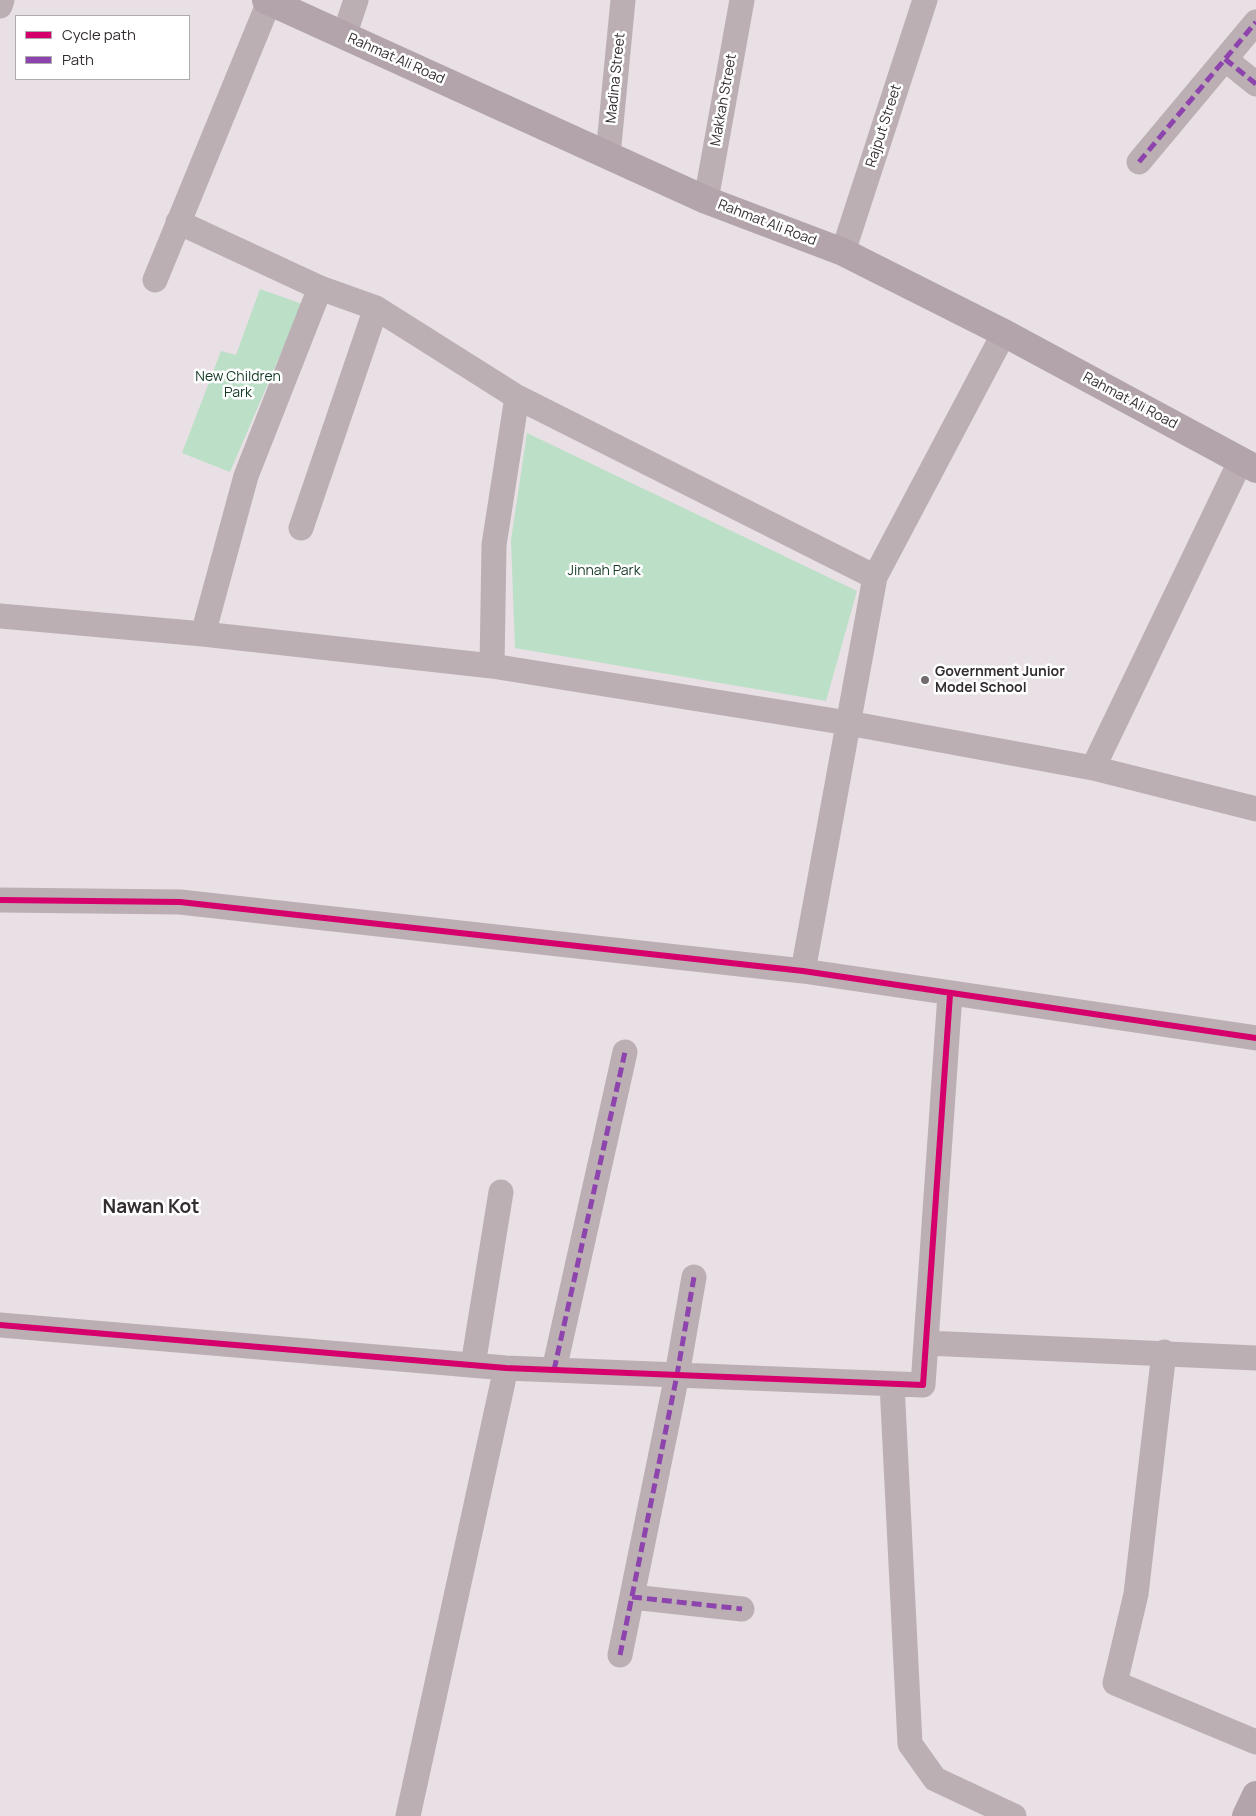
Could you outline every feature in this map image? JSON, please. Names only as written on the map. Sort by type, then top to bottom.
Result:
[{"type":"street","points":[[0,6],[2,0]]},
{"type":"street","points":[[344,36],[356,0]]},
{"type":"street","name":"Madina Street","points":[[608,155],[623,0]]},
{"type":"street","name":"Makkah Street","points":[[706,200],[742,0]]},
{"type":"street","name":"Rajput Street","points":[[843,252],[925,0]]},
{"type":"street","points":[[155,280],[267,1]]},
{"type":"street","name":"Rahmat Ali Road","points":[[267,1],[706,200],[843,252],[1004,333],[1248,464]]},
{"type":"street","points":[[1139,162],[1256,22]]},
{"type":"street","points":[[1225,59],[1256,84]]},
{"type":"street","points":[[178,222],[320,288],[376,308],[517,398],[876,577]]},
{"type":"street","points":[[204,634],[246,476],[320,288]]},
{"type":"street","points":[[301,528],[376,308]]},
{"type":"street","points":[[803,971],[876,577],[1004,333]]},
{"type":"street","points":[[492,666],[494,545],[517,398]]},
{"type":"street","points":[[1093,768],[1248,464]]},
{"type":"street","points":[[0,616],[204,634],[492,666],[848,723],[1093,768],[1256,809]]},
{"type":"street","points":[[0,900],[180,902],[803,971],[1256,1038]]},
{"type":"street","points":[[0,1325],[506,1368],[923,1385],[950,994]]},
{"type":"street","points":[[554,1370],[625,1052]]},
{"type":"street","points":[[473,1365],[501,1192]]},
{"type":"street","points":[[620,1655],[678,1375],[694,1277]]},
{"type":"street","points":[[926,1343],[1164,1352],[1256,1358]]},
{"type":"street","points":[[1164,1352],[1136,1594],[1115,1682],[1256,1742]]},
{"type":"street","points":[[408,1816],[506,1368]]},
{"type":"street","points":[[892,1384],[910,1744],[935,1780],[1014,1816]]},
{"type":"street","points":[[632,1597],[742,1609]]},
{"type":"street","points":[[1246,1816],[1256,1795]]},
{"type":"green space","name":"New Children Park","points":[[260,289],[302,304],[230,472],[182,453],[221,351],[236,355]]},
{"type":"green space","name":"Jinnah Park","points":[[527,433],[857,591],[826,701],[515,648],[511,540]]},
{"type":"marked path","points":[[1139,162],[1256,22]]},
{"type":"marked path","points":[[1225,59],[1256,84]]},
{"type":"marked path","points":[[554,1370],[625,1052]]},
{"type":"marked path","points":[[620,1655],[677,1375],[694,1277]]},
{"type":"marked path","points":[[632,1597],[742,1609]]},
{"type":"cycle path","points":[[0,900],[180,902],[803,971],[1256,1038]]},
{"type":"cycle path","points":[[0,1325],[506,1368],[923,1385],[950,994]]},
{"type":"place","name":"Government Junior Model School","points":[[925,680]]},
{"type":"district","name":"Nawan Kot","points":[[151,1208]]}]
